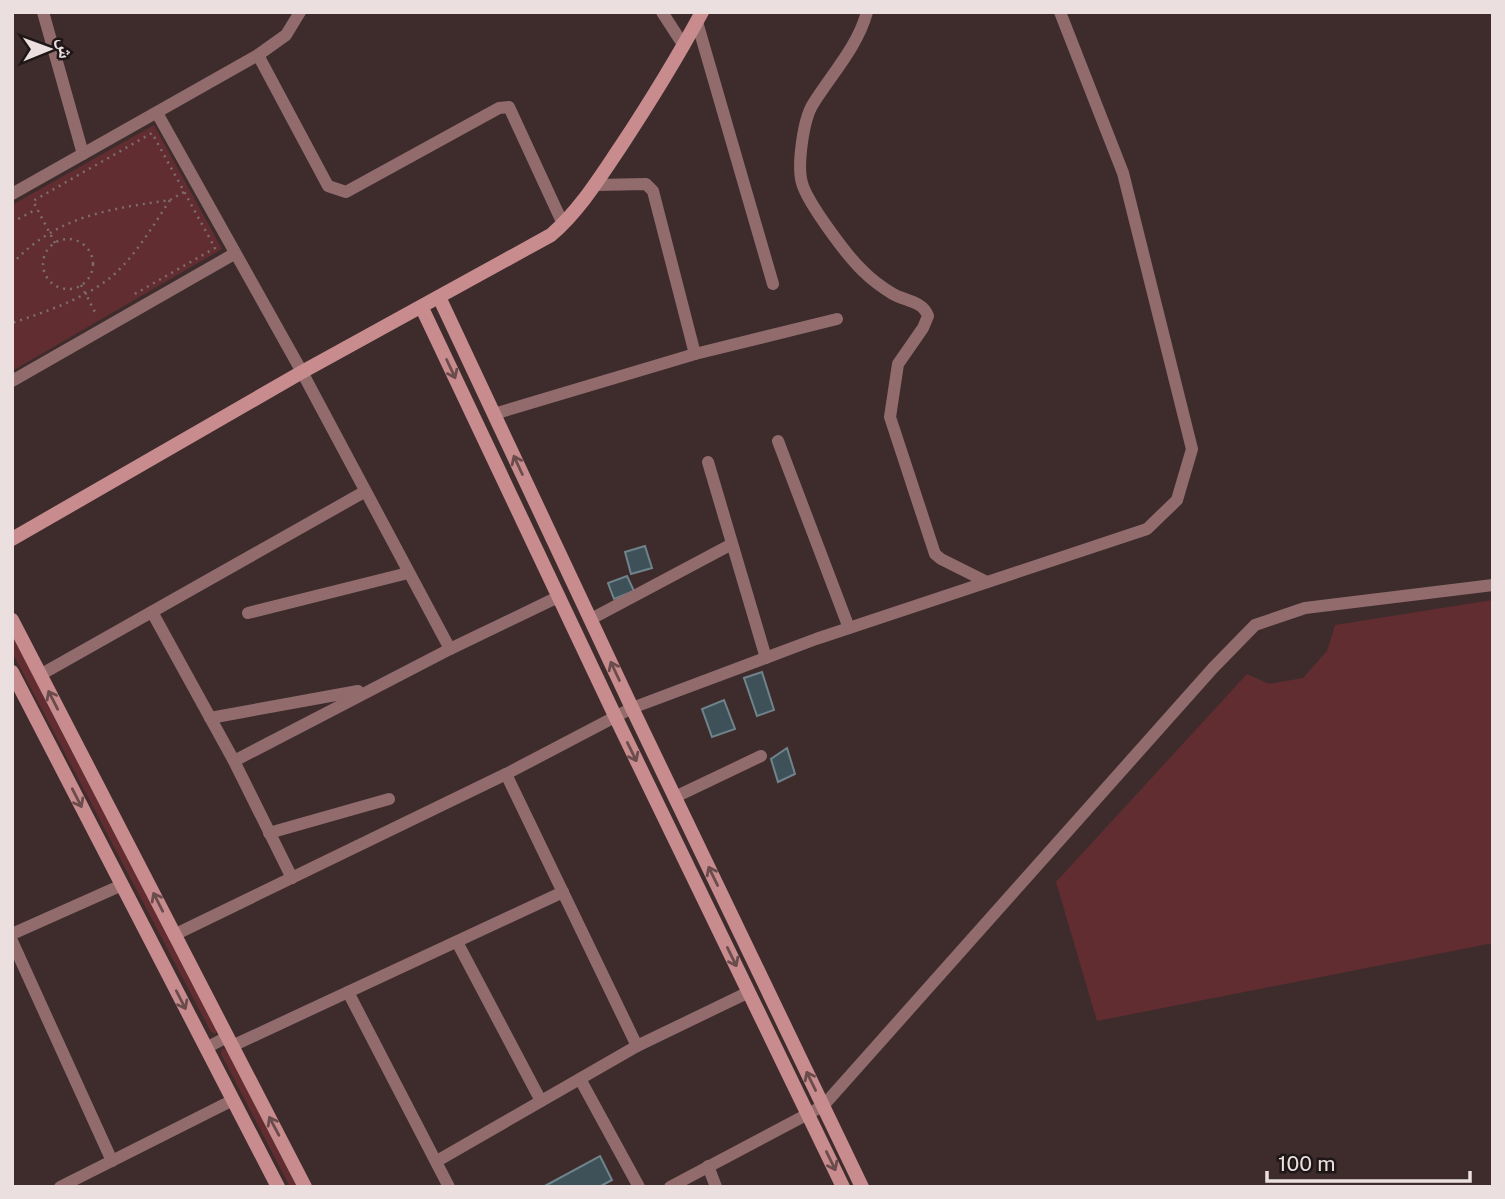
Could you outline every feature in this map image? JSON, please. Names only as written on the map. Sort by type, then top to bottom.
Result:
[{"type":"street","points":[[43,12],[83,154]]},
{"type":"street","points":[[12,194],[258,55],[286,35],[300,12]]},
{"type":"street","points":[[662,12],[684,46]]},
{"type":"street","points":[[867,12],[863,30],[811,108],[801,147],[802,186],[829,229],[863,272],[892,293],[926,310],[928,316],[923,328],[898,363],[890,417],[935,554],[987,582]]},
{"type":"street","points":[[174,935],[506,774],[632,708],[849,628],[1147,528],[1177,500],[1192,449],[1123,173],[1060,12]]},
{"type":"street","points":[[12,539],[302,372],[551,235],[563,225],[595,185],[670,71],[700,17]]},
{"type":"street","points":[[700,17],[773,284]]},
{"type":"street","points":[[258,55],[328,186],[335,190],[346,192],[499,107],[509,107],[563,225]]},
{"type":"street","points":[[157,113],[302,372],[450,649]]},
{"type":"street","points":[[595,185],[646,184],[653,191],[695,354]]},
{"type":"street","points":[[12,381],[234,254]]},
{"type":"street","points":[[439,297],[632,708],[862,1187]]},
{"type":"street","points":[[422,307],[558,597],[843,1187]]},
{"type":"street","points":[[494,414],[695,354],[837,320]]},
{"type":"street","points":[[778,441],[849,628]]},
{"type":"street","points":[[708,462],[766,658]]},
{"type":"street","points":[[40,675],[364,492]]},
{"type":"street","points":[[590,619],[732,544]]},
{"type":"street","points":[[248,613],[408,573]]},
{"type":"street","points":[[670,1187],[823,1106],[1255,625],[1305,608],[1493,585]]},
{"type":"street","points":[[234,761],[450,649],[558,597]]},
{"type":"street","points":[[152,612],[234,761],[292,878]]},
{"type":"street","points":[[12,620],[305,1187]]},
{"type":"street","points":[[12,672],[278,1187]]},
{"type":"street","points":[[211,718],[373,689]]},
{"type":"street","points":[[675,797],[761,756]]},
{"type":"street","points":[[506,774],[637,1046]]},
{"type":"street","points":[[270,833],[389,799]]},
{"type":"street","points":[[12,934],[122,885]]},
{"type":"street","points":[[206,1048],[348,992],[563,892]]},
{"type":"street","points":[[12,941],[112,1161]]},
{"type":"street","points":[[457,942],[541,1101]]},
{"type":"street","points":[[348,992],[449,1187]]},
{"type":"street","points":[[437,1161],[637,1046],[749,992]]},
{"type":"street","points":[[580,1079],[639,1187]]},
{"type":"street","points":[[60,1187],[233,1100]]},
{"type":"street","points":[[708,1167],[716,1187]]},
{"type":"path","points":[[55,243],[33,201],[152,133],[215,248],[133,296]]},
{"type":"path","points":[[12,264],[49,232],[82,218],[110,210],[170,200],[184,192]]},
{"type":"path","points":[[12,323],[49,311],[109,279],[151,229],[170,200]]},
{"type":"path","points":[[12,222],[37,209]]},
{"type":"path","points":[[70,239],[84,245],[89,251],[93,267],[90,275],[80,285],[69,289],[61,288],[47,278],[43,262],[49,248],[55,243],[70,239]]},
{"type":"path","points":[[80,285],[97,316]]},
{"type":"shaded area","points":[[154,125],[222,249],[12,371],[12,205]]},
{"type":"shaded area","points":[[1493,600],[1493,943],[1097,1021],[1056,882],[1247,674],[1269,684],[1303,678],[1327,651],[1335,625]]},
{"type":"shaded area","points":[[12,635],[216,1029],[216,1034],[211,1032],[12,652]]},
{"type":"shaded area","points":[[222,1049],[227,1050],[297,1187],[290,1187],[221,1054]]},
{"type":"building","points":[[645,546],[652,568],[631,574],[625,552]]},
{"type":"building","points":[[627,576],[634,591],[614,599],[608,583]]},
{"type":"building","points":[[762,672],[774,710],[757,716],[744,678]]},
{"type":"building","points":[[724,700],[735,729],[712,737],[702,709]]},
{"type":"building","points":[[787,748],[795,774],[778,782],[771,759]]},
{"type":"building","points":[[600,1156],[612,1180],[599,1187],[543,1187]]}]
